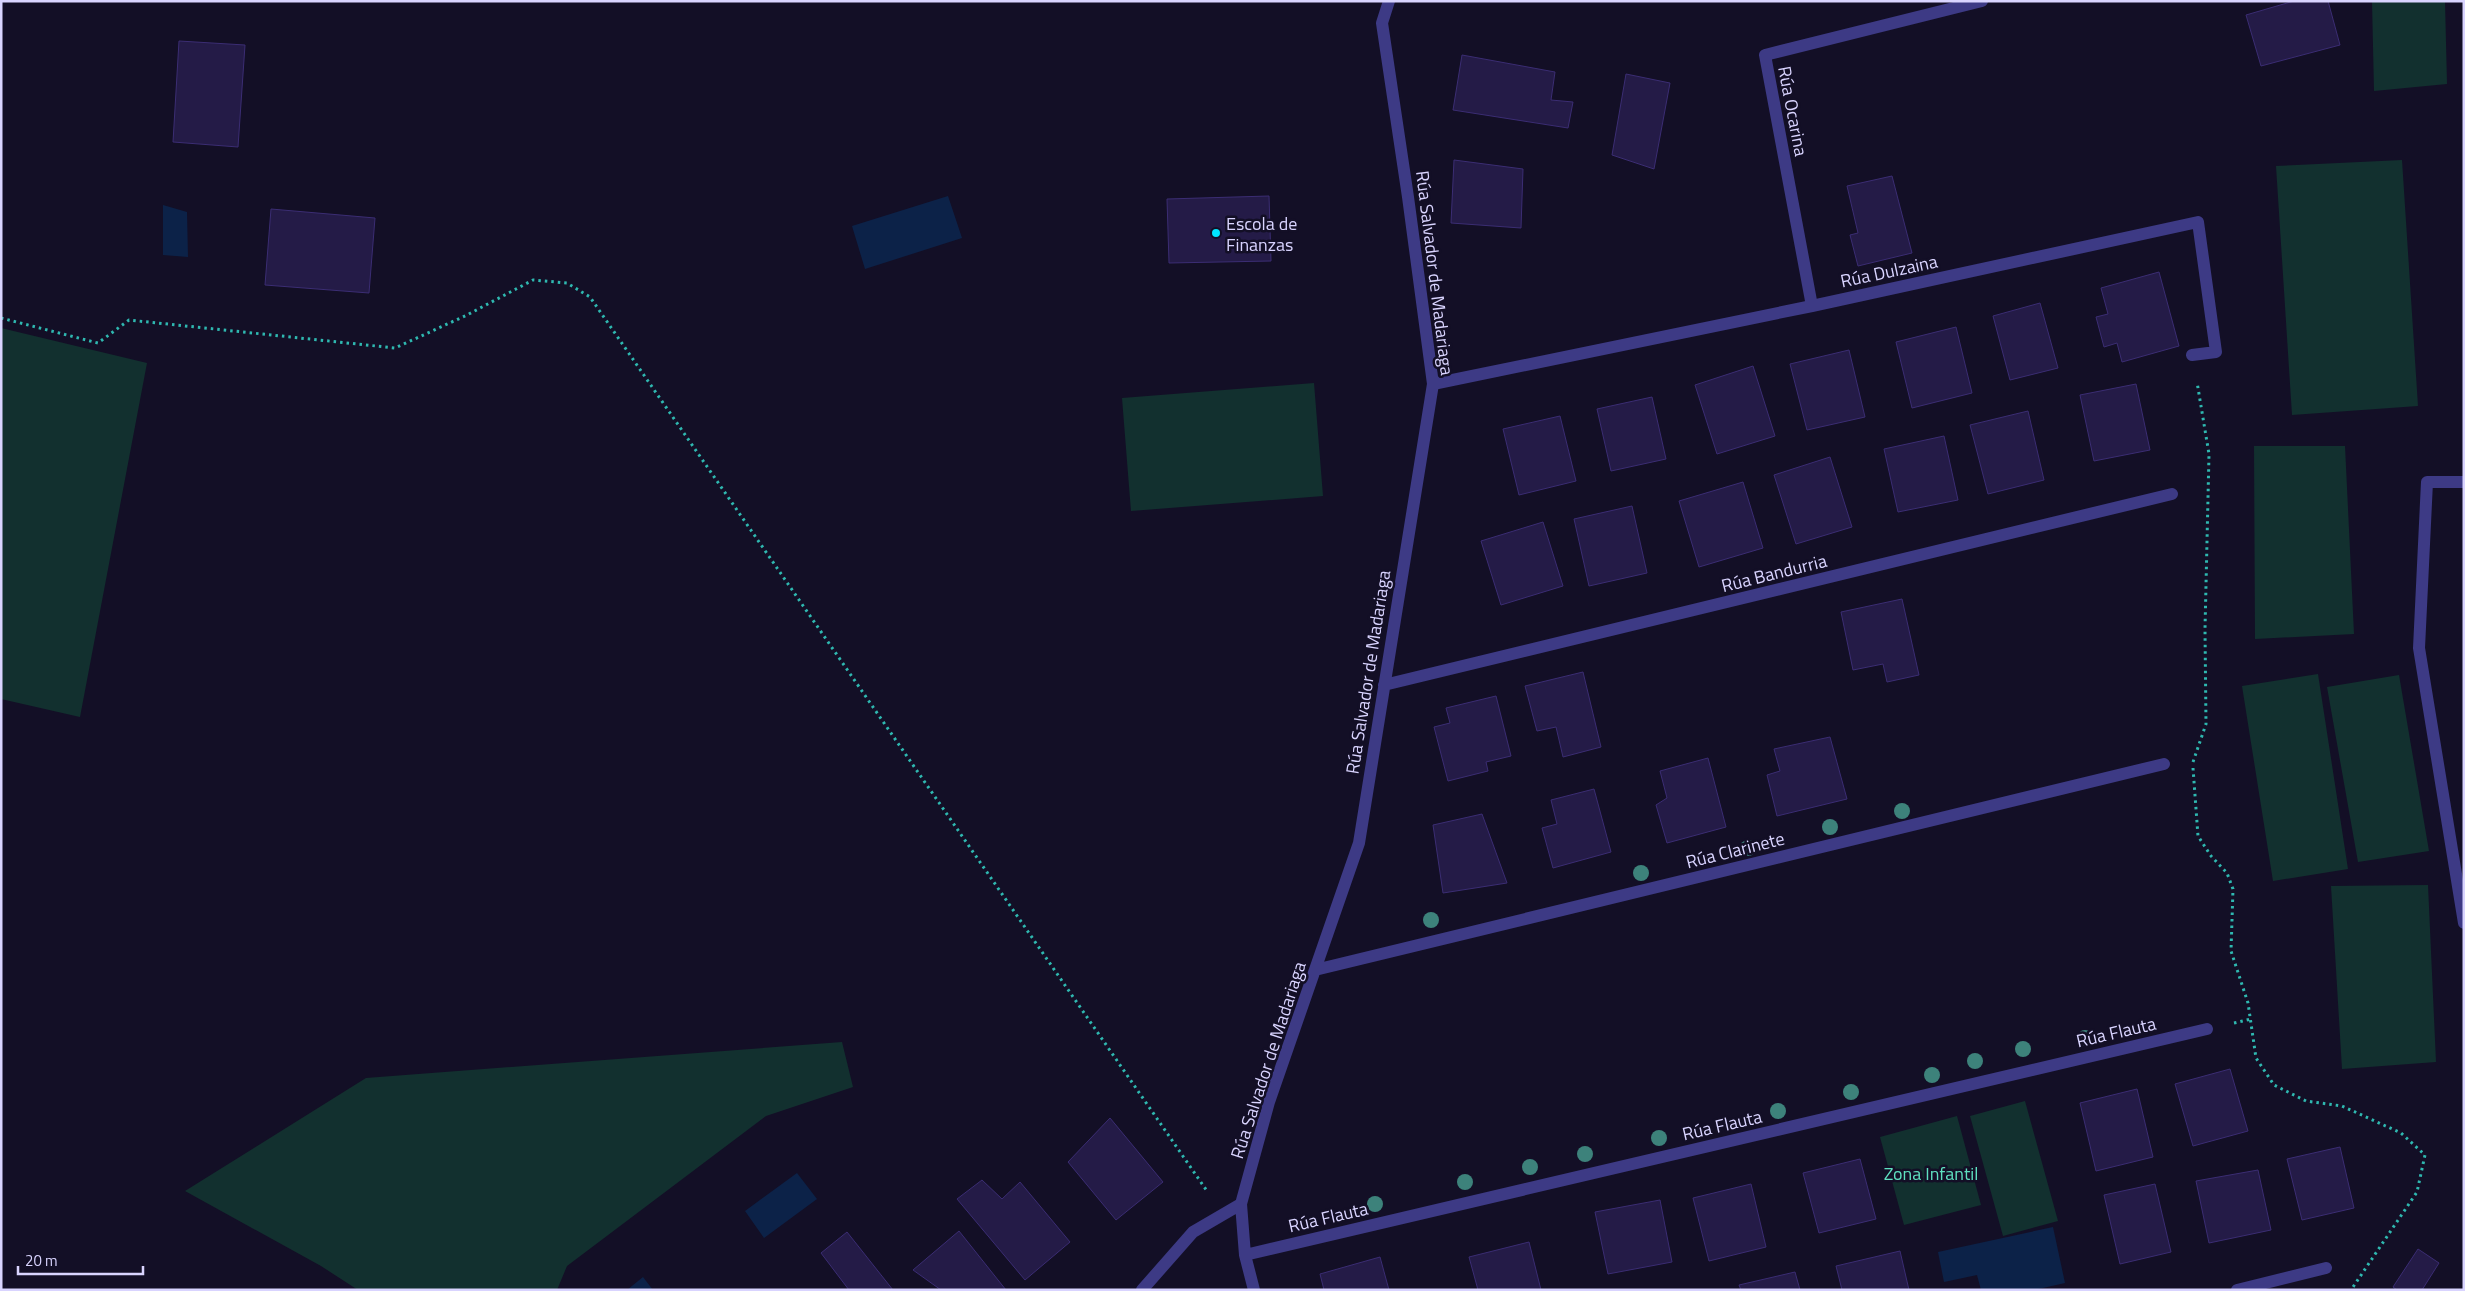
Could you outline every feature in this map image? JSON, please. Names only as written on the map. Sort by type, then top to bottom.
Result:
[{"type":"street","name":"Rúa Salvador de Madariaga","points":[[1254,1290],[1245,1255],[1241,1204],[1269,1102],[1359,843],[1433,384],[1382,23],[1389,1]]},
{"type":"street","name":"Rúa Ocarina","points":[[1812,306],[1765,54],[1982,1]]},
{"type":"street","name":"Rúa Dulzaina","points":[[1433,384],[1812,306],[2198,222],[2216,352],[2192,355]]},
{"type":"street","points":[[2464,482],[2427,482],[2418,648],[2464,924]]},
{"type":"street","name":"Rúa Bandurria","points":[[1384,685],[2172,494]]},
{"type":"street","name":"Rúa Clarinete","points":[[1315,970],[2164,764]]},
{"type":"street","name":"Rúa Flauta","points":[[1245,1255],[2207,1029]]},
{"type":"street","points":[[1142,1290],[1193,1232],[1241,1204]]},
{"type":"street","points":[[2237,1290],[2326,1268]]},
{"type":"path","points":[[1,318],[98,343],[129,320],[395,348],[466,315],[533,280],[567,283],[590,297],[1224,1214]]},
{"type":"path","points":[[2192,355],[2209,454],[2205,629],[2206,724],[2193,763],[2194,798],[2198,836],[2211,856],[2227,873],[2233,889],[2231,951],[2248,1003],[2256,1058],[2274,1085],[2306,1101],[2342,1106],[2400,1133],[2425,1155],[2417,1192],[2352,1290]]},
{"type":"green space","points":[[2372,1],[2445,1],[2447,84],[2374,91]]},
{"type":"green space","points":[[2402,160],[2418,406],[2292,415],[2276,166]]},
{"type":"green space","points":[[1,328],[147,363],[80,717],[1,699]]},
{"type":"green space","points":[[1314,383],[1323,496],[1131,511],[1122,398]]},
{"type":"green space","points":[[2254,446],[2345,446],[2354,634],[2255,639]]},
{"type":"green space","points":[[2318,674],[2348,869],[2273,881],[2242,686]]},
{"type":"green space","points":[[2399,675],[2429,851],[2358,862],[2327,687]]},
{"type":"green space","points":[[2428,885],[2436,1062],[2342,1069],[2331,886]]},
{"type":"green space","points":[[842,1042],[853,1087],[766,1116],[567,1266],[557,1290],[358,1290],[321,1266],[185,1191],[366,1078]]},
{"type":"green space","points":[[2025,1101],[2058,1221],[2003,1236],[1970,1116]]},
{"type":"green space","name":"Zona Infantil","points":[[1957,1116],[1981,1205],[1904,1225],[1880,1137]]},
{"type":"water","points":[[948,196],[962,238],[865,269],[852,226]]},
{"type":"water","points":[[163,205],[187,212],[188,257],[163,255]]},
{"type":"water","points":[[797,1173],[817,1199],[764,1238],[745,1211]]},
{"type":"water","points":[[2053,1227],[2065,1283],[2034,1290],[1981,1290],[1977,1275],[1944,1282],[1938,1252]]},
{"type":"water","points":[[643,1277],[653,1290],[627,1290]]},
{"type":"building","points":[[2294,1],[2328,1],[2340,45],[2261,66],[2246,15]]},
{"type":"building","points":[[179,41],[245,45],[238,147],[173,142]]},
{"type":"building","points":[[1462,55],[1555,72],[1551,100],[1573,102],[1568,128],[1453,110]]},
{"type":"building","points":[[1626,74],[1670,83],[1654,169],[1612,155]]},
{"type":"building","points":[[1454,160],[1523,169],[1521,228],[1451,223]]},
{"type":"building","points":[[1892,176],[1912,253],[1858,266],[1850,235],[1858,233],[1847,186]]},
{"type":"building","points":[[1269,196],[1271,261],[1169,263],[1167,199]]},
{"type":"building","points":[[271,209],[375,218],[369,293],[265,285]]},
{"type":"building","points":[[2159,272],[2179,346],[2122,362],[2117,343],[2104,347],[2096,317],[2108,314],[2101,288]]},
{"type":"building","points":[[2040,303],[2058,368],[2010,380],[1993,316]]},
{"type":"building","points":[[1956,327],[1972,393],[1912,408],[1896,342]]},
{"type":"building","points":[[1849,350],[1865,417],[1807,430],[1790,364]]},
{"type":"building","points":[[1753,366],[1775,436],[1717,454],[1695,385]]},
{"type":"building","points":[[2136,384],[2150,450],[2094,461],[2080,395]]},
{"type":"building","points":[[1652,397],[1666,459],[1611,471],[1597,409]]},
{"type":"building","points":[[2028,411],[2044,480],[1988,494],[1970,425]]},
{"type":"building","points":[[1560,416],[1576,481],[1519,495],[1503,429]]},
{"type":"building","points":[[1944,436],[1958,500],[1898,512],[1884,449]]},
{"type":"building","points":[[1830,457],[1852,527],[1796,544],[1774,475]]},
{"type":"building","points":[[1743,482],[1763,548],[1699,567],[1679,501]]},
{"type":"building","points":[[1632,506],[1647,573],[1589,586],[1574,519]]},
{"type":"building","points":[[1543,522],[1563,586],[1501,605],[1481,541]]},
{"type":"building","points":[[1902,599],[1919,675],[1887,682],[1883,664],[1853,670],[1841,612]]},
{"type":"building","points":[[1583,672],[1601,747],[1563,757],[1556,727],[1537,731],[1525,686]]},
{"type":"building","points":[[1496,696],[1511,756],[1486,762],[1488,771],[1448,781],[1434,727],[1450,723],[1446,708]]},
{"type":"building","points":[[1830,737],[1847,799],[1777,816],[1767,775],[1780,771],[1774,749]]},
{"type":"building","points":[[1708,758],[1726,827],[1667,843],[1656,805],[1667,798],[1660,771]]},
{"type":"building","points":[[1594,789],[1611,852],[1553,868],[1542,828],[1557,824],[1551,800]]},
{"type":"building","points":[[1482,814],[1507,883],[1443,893],[1433,825]]},
{"type":"building","points":[[2230,1069],[2248,1131],[2193,1146],[2175,1084]]},
{"type":"building","points":[[2137,1089],[2153,1157],[2096,1171],[2080,1103]]},
{"type":"building","points":[[1110,1118],[1163,1182],[1116,1220],[1068,1162]]},
{"type":"building","points":[[2340,1147],[2354,1208],[2302,1220],[2287,1159]]},
{"type":"building","points":[[1860,1159],[1876,1219],[1819,1233],[1803,1173]]},
{"type":"building","points":[[2258,1170],[2271,1230],[2209,1243],[2196,1181]]},
{"type":"building","points":[[982,1180],[1002,1199],[1020,1182],[1070,1242],[1025,1280],[957,1199]]},
{"type":"building","points":[[1751,1184],[1766,1247],[1709,1261],[1693,1198]]},
{"type":"building","points":[[2155,1184],[2171,1252],[2120,1264],[2104,1195]]},
{"type":"building","points":[[1660,1200],[1672,1262],[1608,1274],[1595,1212]]},
{"type":"building","points":[[959,1231],[1006,1290],[941,1290],[913,1270]]},
{"type":"building","points":[[847,1232],[893,1290],[849,1290],[821,1253]]},
{"type":"building","points":[[1529,1242],[1541,1290],[1478,1290],[1469,1257]]},
{"type":"building","points":[[2418,1249],[2439,1263],[2422,1290],[2397,1290],[2393,1287]]},
{"type":"building","points":[[1900,1251],[1909,1290],[1842,1290],[1836,1266]]},
{"type":"building","points":[[1380,1257],[1389,1290],[1324,1290],[1320,1274]]},
{"type":"building","points":[[1795,1272],[1800,1290],[1741,1290],[1739,1285]]},
{"type":"place","name":"Escola de Finanzas","points":[[1216,233]]}]
